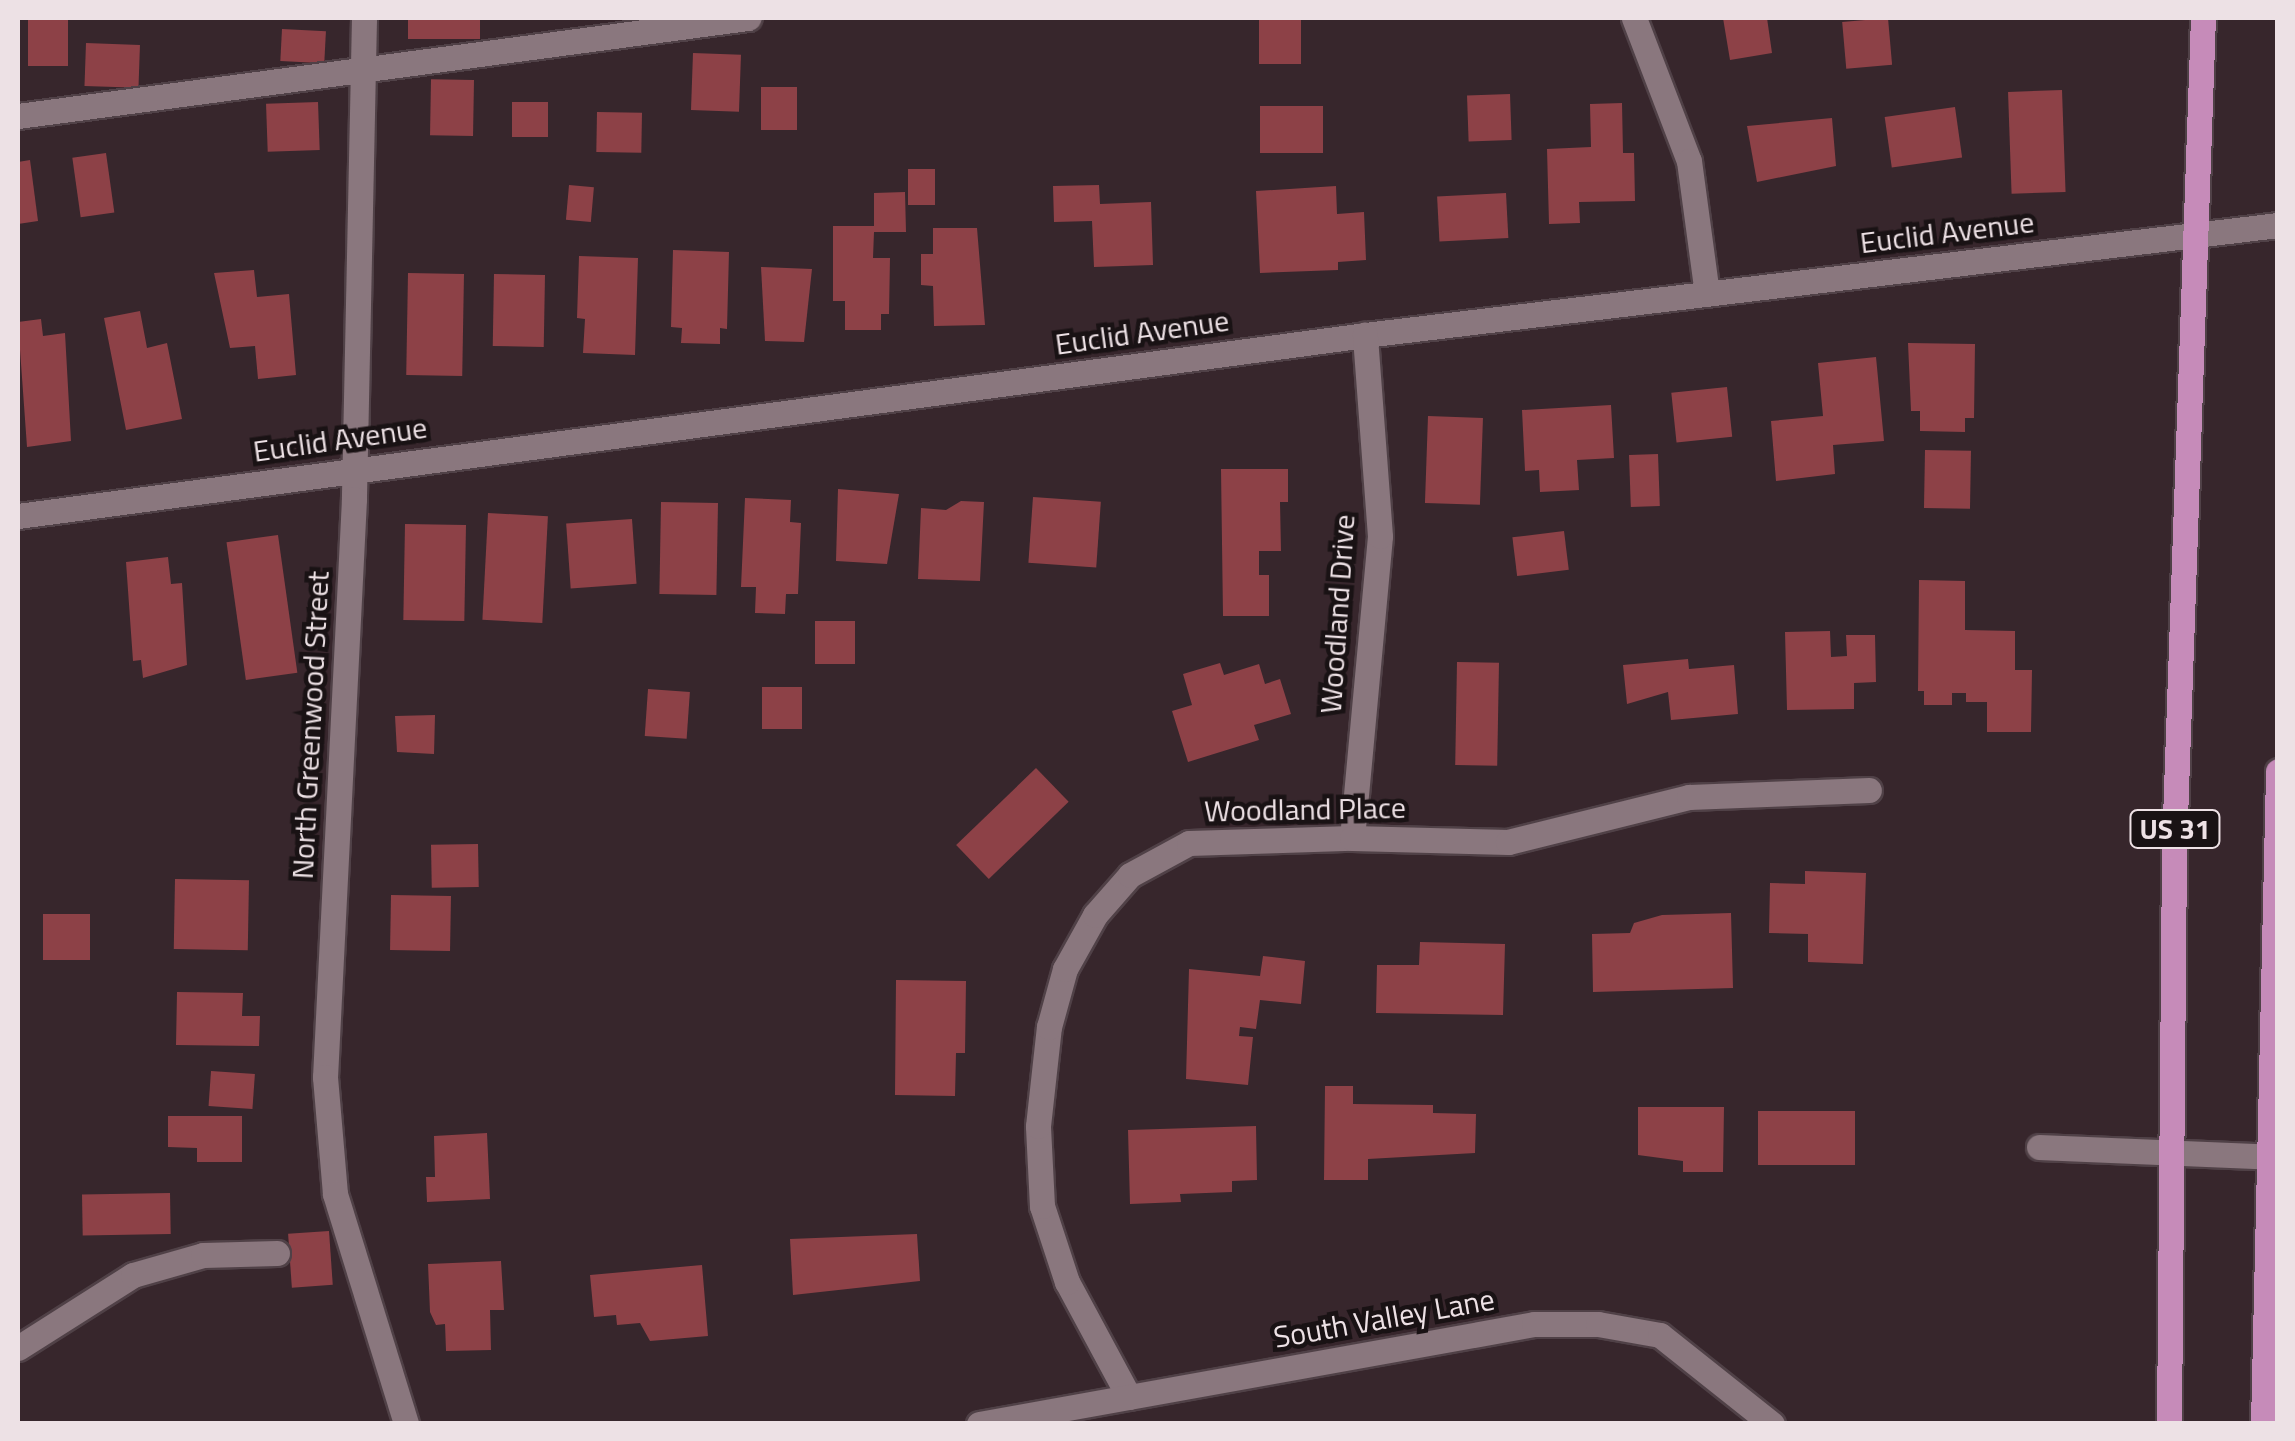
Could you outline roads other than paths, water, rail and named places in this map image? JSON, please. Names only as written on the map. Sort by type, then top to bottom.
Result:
[{"type":"main road","name":"US 31","points":[[2169,1424],[2170,1150],[2203,18]]},
{"type":"main road","points":[[2263,1424],[2278,770]]},
{"type":"street","name":"North Greenwood Street","points":[[364,18],[355,470],[325,1077],[335,1194],[406,1424]]},
{"type":"street","points":[[18,116],[362,66],[748,18]]},
{"type":"street","points":[[1634,18],[1689,161],[1708,294]]},
{"type":"street","name":"Euclid Avenue","points":[[18,516],[1365,335],[2278,224]]},
{"type":"street","name":"Woodland Drive","points":[[1352,838],[1380,536],[1365,335]]},
{"type":"street","name":"Woodland Place","points":[[1129,1398],[1068,1282],[1042,1206],[1038,1126],[1049,1026],[1065,970],[1096,915],[1130,876],[1188,843],[1352,838],[1508,842],[1689,798],[1870,790]]},
{"type":"street","points":[[2039,1147],[2272,1156]]},
{"type":"street","points":[[18,1348],[133,1275],[203,1256],[277,1253]]},
{"type":"street","name":"South Valley Lane","points":[[979,1424],[1534,1324],[1598,1324],[1660,1336],[1772,1424]]}]
